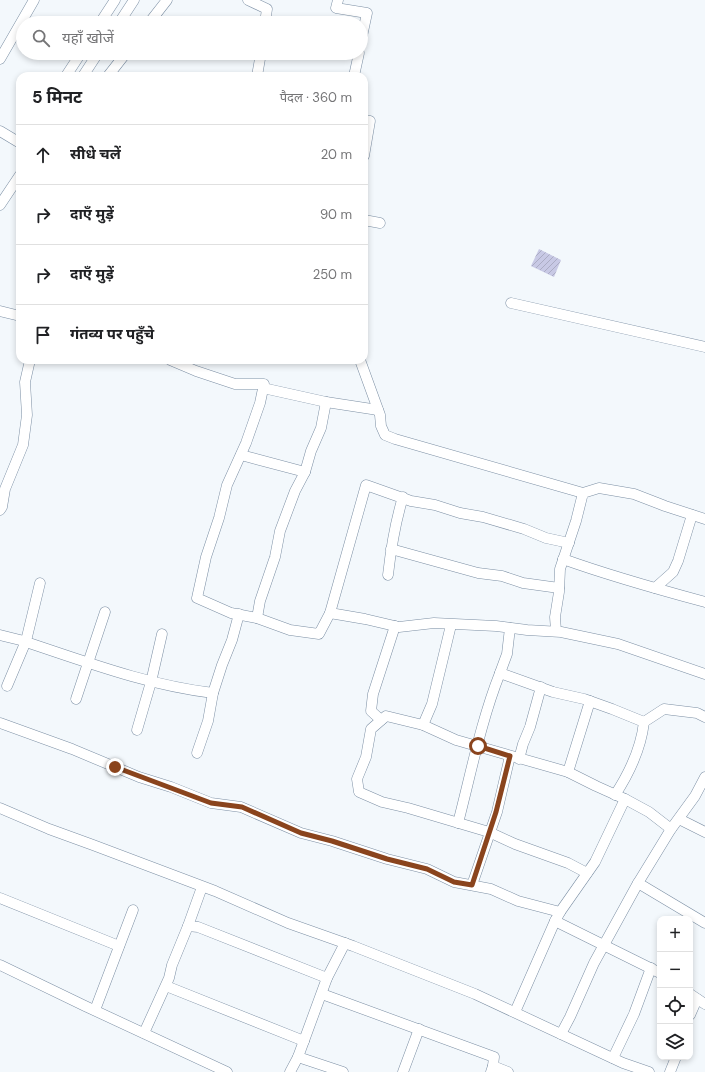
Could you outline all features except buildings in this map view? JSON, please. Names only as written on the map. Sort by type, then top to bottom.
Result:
[{"type":"street","points":[[25,16],[34,0]]},
{"type":"street","points":[[105,16],[115,0]]},
{"type":"street","points":[[124,16],[134,0]]},
{"type":"street","points":[[154,16],[167,0]]},
{"type":"street","points":[[248,0],[268,4],[266,16]]},
{"type":"street","points":[[338,0],[336,8],[367,13],[366,16]]},
{"type":"street","points":[[0,59],[16,31]]},
{"type":"street","points":[[69,72],[76,60]]},
{"type":"street","points":[[86,72],[93,60]]},
{"type":"street","points":[[111,72],[121,60]]},
{"type":"street","points":[[259,72],[260,60]]},
{"type":"street","points":[[355,72],[357,60]]},
{"type":"street","points":[[368,121],[370,121],[368,133]]},
{"type":"street","points":[[0,131],[16,141]]},
{"type":"street","points":[[0,205],[16,181]]},
{"type":"street","points":[[368,221],[380,223]]},
{"type":"street","points":[[510,303],[705,347]]},
{"type":"street","points":[[0,311],[16,315]]},
{"type":"street","points":[[0,510],[5,489],[23,445],[27,415],[25,382],[29,364]]},
{"type":"street","points":[[188,364],[235,384],[264,384],[260,403],[241,455],[228,485],[206,557],[197,598],[231,613],[257,618],[290,630],[319,634],[330,613],[366,485],[412,501],[483,517],[505,523],[546,538],[569,543]]},
{"type":"street","points":[[361,364],[380,415],[381,426],[386,435],[583,493],[599,488],[634,494],[705,519]]},
{"type":"street","points":[[263,388],[326,402],[378,410]]},
{"type":"street","points":[[257,618],[260,601],[275,557],[280,531],[295,491],[305,472],[311,451],[321,428],[326,402]]},
{"type":"street","points":[[241,455],[305,472]]},
{"type":"street","points":[[556,632],[555,617],[560,570],[583,493]]},
{"type":"street","points":[[388,575],[391,550],[403,497]]},
{"type":"street","points":[[654,588],[673,572],[678,561],[692,515]]},
{"type":"street","points":[[391,550],[478,573],[502,576],[524,583],[559,588]]},
{"type":"street","points":[[563,559],[591,569],[705,602]]},
{"type":"street","points":[[6,686],[26,642],[40,583]]},
{"type":"street","points":[[76,699],[105,612]]},
{"type":"street","points":[[330,613],[399,627],[434,623],[496,626],[589,637],[618,644],[705,674]]},
{"type":"street","points":[[197,754],[208,721],[213,693],[222,664],[232,640],[238,614]]},
{"type":"street","points":[[423,725],[432,704],[451,625]]},
{"type":"street","points":[[382,720],[371,711],[373,694],[395,626]]},
{"type":"street","points":[[458,823],[478,746],[481,728],[507,654],[510,628]]},
{"type":"street","points":[[137,730],[152,682],[162,634]]},
{"type":"street","points":[[0,635],[152,682],[184,690],[213,693]]},
{"type":"street","points":[[500,673],[553,692],[590,701],[644,722]]},
{"type":"street","points":[[472,885],[514,757],[523,744],[530,727],[541,687]]},
{"type":"street","points":[[568,772],[590,701]]},
{"type":"street","points":[[644,722],[664,709],[697,714],[705,717]]},
{"type":"street","points":[[586,873],[568,863],[515,844],[490,832],[382,802],[359,792],[357,779],[366,757],[371,729],[386,716],[423,725],[456,740],[568,772],[649,812],[671,829]]},
{"type":"street","points":[[615,795],[629,774],[643,736],[644,722]]},
{"type":"street","points":[[0,723],[72,749],[211,803],[242,807],[301,833],[332,841],[387,859],[427,869],[454,882],[491,889],[557,916],[604,944],[656,970],[613,1058]]},
{"type":"street","points":[[561,1034],[594,963],[638,883],[671,829],[695,796],[705,777]]},
{"type":"street","points":[[515,1012],[557,916],[595,862],[625,799]]},
{"type":"street","points":[[0,808],[49,829],[202,887],[288,923],[345,943],[475,994],[613,1058],[649,1072]]},
{"type":"street","points":[[679,818],[705,832]]},
{"type":"street","points":[[638,883],[705,923]]},
{"type":"street","points":[[144,1033],[166,986],[172,965],[202,887]]},
{"type":"street","points":[[0,898],[119,946]]},
{"type":"street","points":[[95,1010],[133,910]]},
{"type":"street","points":[[188,926],[198,927],[327,978]]},
{"type":"street","points":[[290,1072],[298,1057],[327,978],[345,943]]},
{"type":"street","points":[[0,965],[227,1072]]},
{"type":"street","points":[[166,986],[304,1041]]},
{"type":"street","points":[[322,994],[494,1057],[492,1069],[508,1072]]},
{"type":"street","points":[[693,1009],[698,999]]},
{"type":"street","points":[[404,1072],[419,1029]]},
{"type":"street","points":[[298,1057],[343,1072]]},
{"type":"street","points":[[670,1072],[675,1060]]},
{"type":"route","points":[[115,767],[211,803],[242,807],[301,833],[332,841],[387,859],[427,869],[454,882],[472,885],[496,812],[510,756],[478,746]]}]
